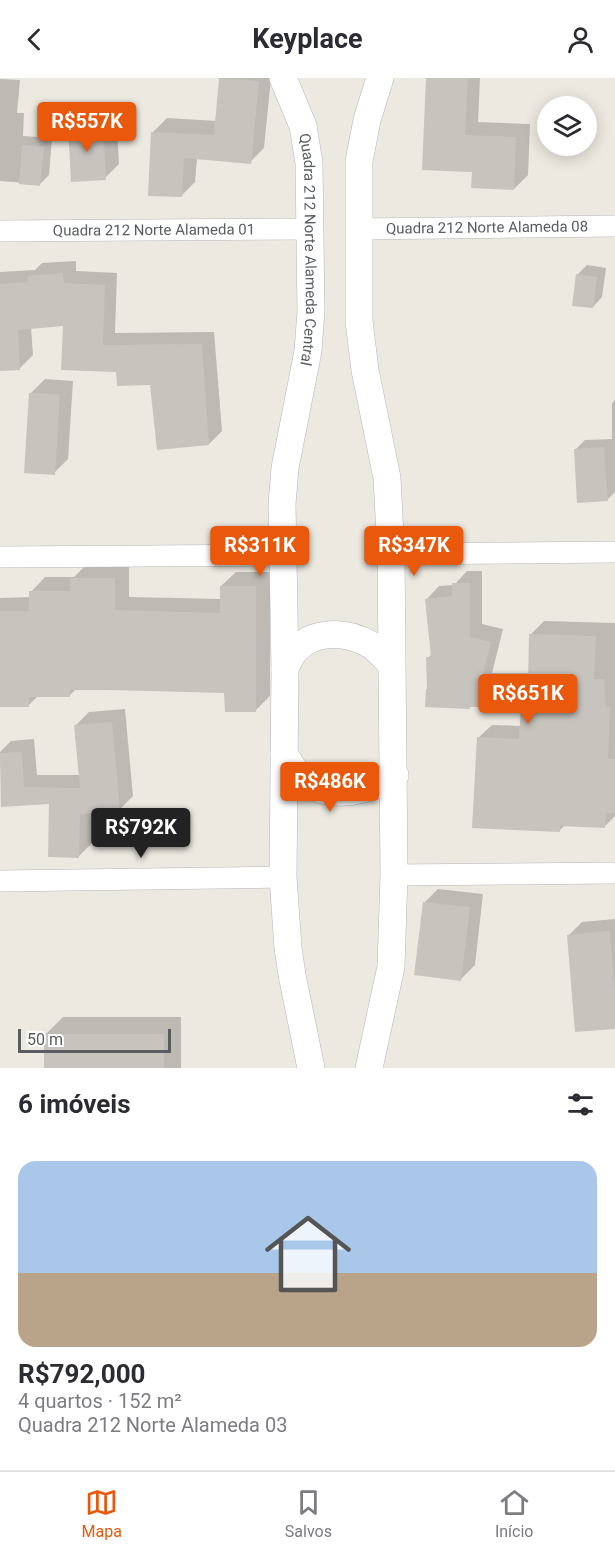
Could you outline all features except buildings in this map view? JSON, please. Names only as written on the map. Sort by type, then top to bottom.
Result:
[{"type":"street","name":"Quadra 212 Norte Alameda Central","points":[[283,78],[303,126],[307,147],[310,229],[311,311],[308,351],[285,468],[282,555],[285,669],[283,878],[288,948],[311,1068]]},
{"type":"street","points":[[369,1068],[391,967],[394,875],[395,775],[391,664],[391,554],[387,478],[365,370],[359,321],[359,161],[367,120],[380,78]]},
{"type":"street","name":"Quadra 212 Norte Alameda 08","points":[[358,229],[615,226]]},
{"type":"street","name":"Quadra 212 Norte Alameda 01","points":[[0,231],[310,229]]},
{"type":"street","points":[[391,554],[615,552]]},
{"type":"street","points":[[0,557],[282,555]]},
{"type":"street","points":[[285,669],[293,653],[304,643],[315,637],[330,634],[344,635],[372,646],[391,664]]},
{"type":"street","points":[[284,754],[305,781],[320,789],[353,792],[382,783],[395,775]]},
{"type":"street","points":[[394,875],[615,873]]},
{"type":"street","points":[[0,880],[283,878]]}]
